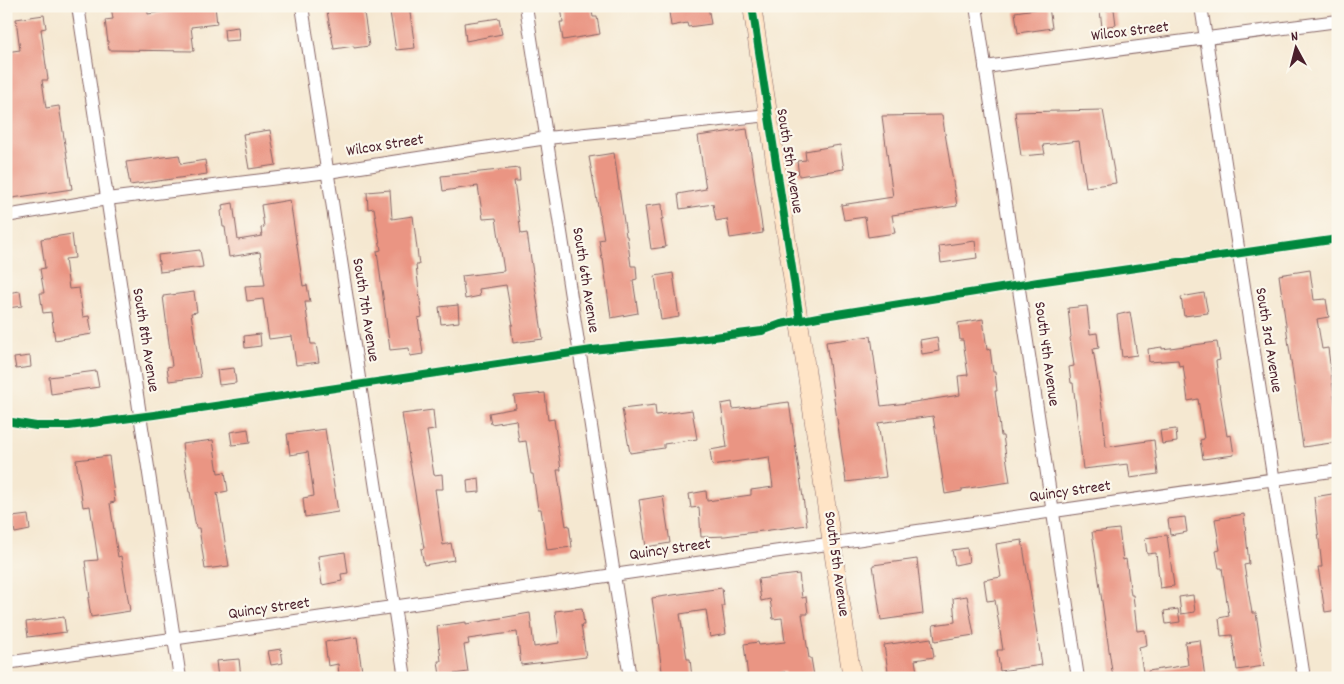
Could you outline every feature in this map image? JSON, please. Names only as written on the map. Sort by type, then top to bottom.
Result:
[{"type":"street","name":"South 8th Avenue","points":[[78,6],[180,678]]},
{"type":"street","name":"South 7th Avenue","points":[[302,6],[405,678]]},
{"type":"street","name":"South 6th Avenue","points":[[526,6],[630,678]]},
{"type":"street","name":"South 5th Avenue","points":[[752,6],[852,678]]},
{"type":"street","name":"South 4th Avenue","points":[[976,6],[1078,678]]},
{"type":"street","name":"South 3rd Avenue","points":[[1201,6],[1304,678]]},
{"type":"street","name":"Wilcox Street","points":[[985,67],[1338,22]]},
{"type":"street","name":"Wilcox Street","points":[[6,216],[107,200],[328,172],[546,138],[768,115]]},
{"type":"street","name":"Quincy Street","points":[[6,663],[1338,470]]},
{"type":"building","points":[[111,6],[147,6],[148,14],[198,6],[215,6],[217,24],[191,27],[194,51],[109,50],[105,20],[113,19]]},
{"type":"building","points":[[326,6],[363,6],[369,46],[334,49]]},
{"type":"building","points":[[389,6],[409,6],[415,48],[396,50]]},
{"type":"building","points":[[561,6],[591,6],[593,17],[597,17],[600,34],[563,40],[560,22],[563,22]]},
{"type":"building","points":[[708,6],[711,24],[688,27],[687,23],[671,26],[669,12]]},
{"type":"building","points":[[1049,7],[1052,28],[1018,33],[1015,12]]},
{"type":"building","points":[[1114,9],[1116,25],[1102,27],[1100,11]]},
{"type":"building","points":[[44,15],[46,28],[41,29],[48,80],[42,80],[46,108],[59,106],[72,189],[6,199],[6,52],[20,50],[16,19]]},
{"type":"building","points":[[499,18],[502,34],[466,41],[464,23]]},
{"type":"building","points":[[238,27],[239,40],[225,41],[224,29]]},
{"type":"building","points":[[1103,110],[1116,183],[1086,187],[1079,141],[1043,145],[1045,154],[1021,156],[1015,112]]},
{"type":"building","points":[[942,115],[957,206],[892,215],[895,233],[868,237],[865,217],[844,220],[841,205],[893,197],[882,116]]},
{"type":"building","points":[[747,129],[763,233],[730,238],[727,219],[716,221],[713,204],[680,209],[678,194],[706,189],[698,136]]},
{"type":"building","points":[[270,130],[276,165],[249,169],[243,134]]},
{"type":"building","points":[[840,145],[844,169],[799,176],[797,161],[806,160],[805,151]]},
{"type":"building","points":[[614,153],[631,266],[636,266],[637,279],[633,280],[638,313],[611,318],[599,240],[604,239],[589,157]]},
{"type":"building","points":[[179,155],[181,164],[205,160],[207,174],[130,185],[126,162]]},
{"type":"building","points":[[519,168],[520,181],[514,181],[521,234],[527,233],[543,339],[513,343],[511,325],[513,325],[506,285],[479,289],[480,296],[465,299],[462,276],[504,271],[496,218],[483,219],[478,186],[443,191],[441,176]]},
{"type":"building","points":[[390,190],[392,219],[413,216],[419,265],[416,265],[422,317],[418,318],[423,354],[410,356],[409,348],[390,350],[377,251],[381,250],[374,208],[368,209],[367,192]]},
{"type":"building","points":[[290,200],[303,286],[307,285],[310,302],[305,302],[311,344],[316,344],[319,362],[296,365],[292,336],[269,339],[263,299],[247,301],[245,286],[265,285],[260,252],[229,257],[221,211],[223,210],[222,205],[233,203],[238,240],[262,236],[261,228],[264,227],[261,205]]},
{"type":"building","points":[[662,204],[663,219],[661,219],[666,247],[651,249],[645,206]]},
{"type":"building","points":[[72,234],[75,258],[65,259],[69,289],[79,288],[83,317],[89,316],[92,334],[55,340],[51,312],[43,313],[40,293],[44,293],[40,269],[45,268],[41,239]]},
{"type":"building","points":[[975,241],[977,258],[941,263],[939,246]]},
{"type":"building","points":[[200,250],[203,267],[160,272],[158,255]]},
{"type":"building","points":[[1310,270],[1314,300],[1326,299],[1329,317],[1317,319],[1322,349],[1328,348],[1338,426],[1338,442],[1303,447],[1279,275]]},
{"type":"building","points":[[673,273],[679,317],[661,320],[655,276]]},
{"type":"building","points":[[20,291],[22,306],[8,308],[6,293]]},
{"type":"building","points":[[194,292],[197,312],[191,313],[201,377],[169,381],[167,367],[172,366],[163,296]]},
{"type":"building","points":[[1204,293],[1208,313],[1184,316],[1181,297]]},
{"type":"building","points":[[458,305],[459,322],[441,324],[439,307]]},
{"type":"building","points":[[1087,306],[1090,334],[1097,333],[1099,348],[1093,349],[1106,447],[1154,440],[1158,474],[1130,478],[1128,464],[1083,469],[1073,383],[1071,383],[1069,367],[1074,366],[1068,308]]},
{"type":"building","points":[[1130,312],[1137,355],[1122,357],[1117,315]]},
{"type":"building","points":[[983,319],[987,350],[990,349],[993,372],[995,372],[997,391],[995,391],[1001,436],[1003,436],[1010,482],[962,489],[962,491],[945,494],[933,416],[878,423],[886,477],[846,482],[826,342],[871,336],[881,406],[908,403],[960,395],[958,376],[968,375],[963,340],[960,340],[958,323]]},
{"type":"building","points":[[260,334],[261,346],[245,348],[244,336]]},
{"type":"building","points":[[937,337],[939,351],[922,354],[920,340]]},
{"type":"building","points":[[1217,342],[1220,360],[1216,361],[1220,393],[1227,436],[1231,435],[1234,455],[1203,459],[1200,440],[1204,439],[1198,399],[1188,401],[1183,365],[1179,366],[1178,360],[1149,362],[1148,349]]},
{"type":"building","points":[[30,356],[31,367],[16,369],[14,358]]},
{"type":"building","points":[[234,368],[236,383],[219,385],[217,370]]},
{"type":"building","points":[[96,371],[99,387],[51,394],[49,377]]},
{"type":"building","points":[[545,393],[548,420],[554,419],[561,470],[557,470],[566,526],[569,525],[572,547],[547,550],[541,509],[538,509],[526,441],[519,442],[516,420],[491,424],[489,413],[516,408],[514,396]]},
{"type":"building","points":[[732,402],[733,409],[789,402],[807,525],[725,536],[701,537],[699,507],[691,508],[689,494],[706,491],[707,501],[751,495],[751,490],[773,487],[769,457],[712,465],[710,450],[727,447],[721,404]]},
{"type":"building","points":[[655,405],[656,415],[692,410],[697,439],[664,444],[664,448],[630,453],[622,409]]},
{"type":"building","points":[[433,410],[435,430],[427,431],[434,475],[442,474],[443,489],[435,489],[443,545],[451,543],[454,560],[424,565],[421,549],[424,548],[402,414]]},
{"type":"building","points":[[248,429],[250,443],[232,445],[230,432]]},
{"type":"building","points":[[325,429],[338,512],[305,517],[303,498],[314,496],[308,452],[290,455],[287,434]]},
{"type":"building","points":[[1176,429],[1177,442],[1162,444],[1160,431]]},
{"type":"building","points":[[213,440],[218,473],[225,472],[228,491],[217,493],[229,566],[205,569],[199,528],[196,528],[189,492],[182,444]]},
{"type":"building","points":[[109,456],[115,502],[110,503],[118,557],[121,556],[130,611],[91,617],[85,561],[98,560],[90,506],[83,507],[76,460]]},
{"type":"building","points":[[479,478],[480,492],[468,493],[467,480]]},
{"type":"building","points":[[1338,493],[1338,610],[1325,612],[1318,567],[1322,567],[1314,497]]},
{"type":"building","points":[[663,496],[670,543],[646,547],[639,500]]},
{"type":"building","points":[[1244,514],[1249,564],[1244,565],[1252,613],[1256,613],[1264,666],[1237,670],[1232,635],[1221,636],[1219,618],[1229,616],[1222,568],[1219,568],[1216,551],[1220,550],[1215,519]]},
{"type":"building","points":[[28,515],[30,530],[15,533],[12,517]]},
{"type":"building","points":[[1185,517],[1187,532],[1170,535],[1168,519]]},
{"type":"building","points":[[1119,529],[1123,560],[1126,559],[1131,595],[1133,595],[1137,631],[1145,630],[1147,645],[1139,647],[1144,678],[1113,678],[1092,532]]},
{"type":"building","points":[[1167,535],[1174,586],[1160,588],[1156,553],[1147,554],[1145,538]]},
{"type":"building","points":[[1022,540],[1042,665],[1000,671],[997,650],[1003,650],[995,600],[987,601],[984,580],[1001,577],[996,544]]},
{"type":"building","points":[[967,548],[969,562],[955,565],[952,550]]},
{"type":"building","points":[[345,552],[348,573],[341,574],[342,581],[322,585],[318,556]]},
{"type":"building","points":[[917,559],[923,614],[881,620],[873,565]]},
{"type":"building","points":[[799,574],[802,598],[806,597],[808,614],[802,614],[814,676],[786,678],[785,672],[748,678],[744,644],[758,642],[759,645],[785,642],[782,618],[773,619],[770,599],[761,601],[758,579]]},
{"type":"building","points":[[722,588],[724,606],[722,606],[726,634],[710,637],[706,610],[680,614],[687,659],[690,659],[692,678],[663,678],[652,598]]},
{"type":"building","points":[[1193,595],[1195,612],[1181,614],[1179,597]]},
{"type":"building","points":[[967,596],[974,635],[935,641],[933,625],[955,622],[953,598]]},
{"type":"building","points":[[582,608],[584,625],[581,625],[586,657],[521,665],[517,632],[468,639],[469,644],[464,645],[468,672],[440,676],[438,661],[441,661],[437,626],[466,622],[466,624],[530,613],[534,647],[559,643],[555,611]]},
{"type":"building","points":[[1178,609],[1180,622],[1166,624],[1164,611]]},
{"type":"building","points":[[64,617],[66,632],[28,637],[26,622]]},
{"type":"building","points":[[357,637],[363,678],[339,678],[338,664],[328,666],[325,642]]},
{"type":"building","points":[[931,638],[934,657],[915,660],[918,678],[889,678],[884,645]]},
{"type":"building","points":[[1200,640],[1205,678],[1148,678],[1148,671],[1188,665],[1185,642]]},
{"type":"building","points":[[281,649],[283,663],[271,665],[268,651]]},
{"type":"building","points":[[239,659],[241,678],[218,678],[216,661]]},
{"type":"cycle path","points":[[752,6],[800,320]]},
{"type":"cycle path","points":[[6,421],[36,426],[69,426],[154,415],[592,350],[762,331],[781,324],[818,317],[1038,282],[1338,239]]}]
